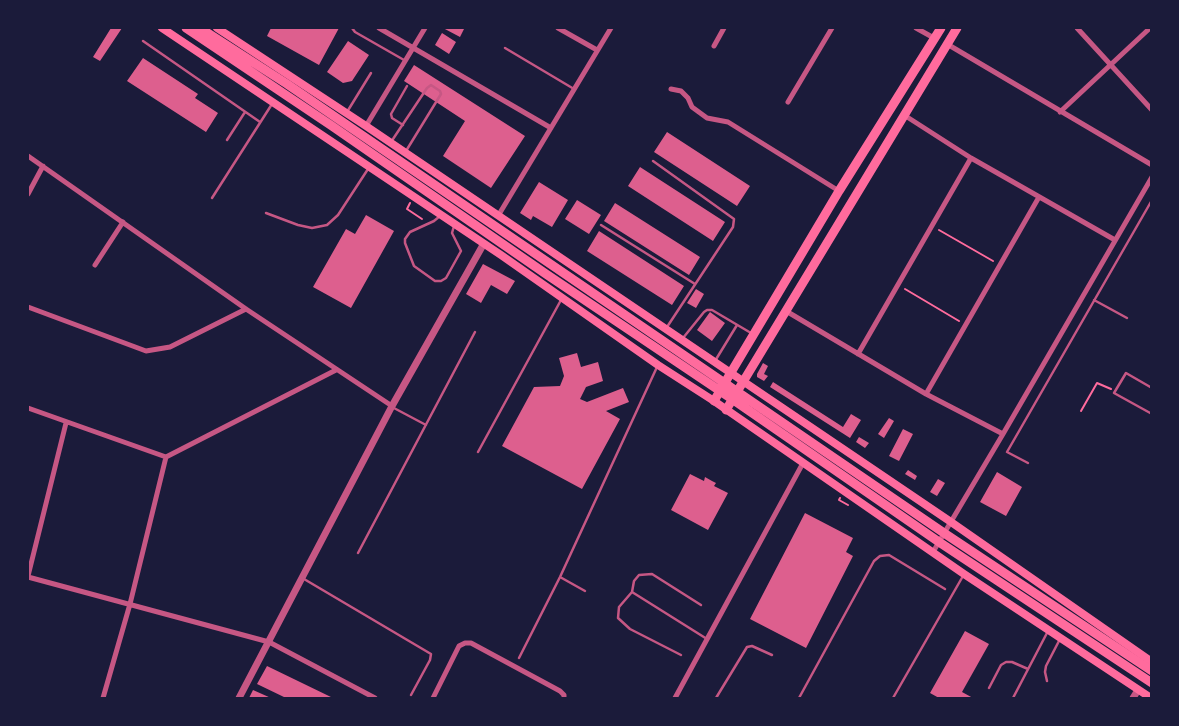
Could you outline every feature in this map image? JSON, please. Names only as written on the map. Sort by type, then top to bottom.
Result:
[{"type":"main road","points":[[162,28],[454,226],[501,255],[658,366],[726,410],[964,574],[1151,698]]},
{"type":"main road","points":[[186,28],[939,542],[1148,681],[1151,668]]},
{"type":"main road","points":[[200,28],[287,84],[944,533],[1151,668]]},
{"type":"main road","points":[[218,28],[951,522],[1151,668]]},
{"type":"main road","points":[[714,402],[839,191],[941,28]]},
{"type":"main road","points":[[726,410],[957,28]]},
{"type":"main road","points":[[903,90],[915,97]]},
{"type":"street","points":[[379,28],[551,128]]},
{"type":"street","points":[[366,126],[425,28]]},
{"type":"street","points":[[558,28],[597,50]]},
{"type":"street","points":[[498,216],[611,28]]},
{"type":"street","points":[[714,46],[724,28]]},
{"type":"street","points":[[788,102],[832,28]]},
{"type":"street","points":[[916,28],[934,38]]},
{"type":"street","points":[[1077,28],[1152,110]]},
{"type":"street","points":[[1060,112],[1150,28]]},
{"type":"street","points":[[947,44],[1152,165]]},
{"type":"street","points":[[671,89],[681,91],[688,98],[692,107],[707,118],[728,122],[839,191]]},
{"type":"street","points":[[904,115],[971,158],[1115,240]]},
{"type":"street","points":[[28,156],[246,309],[392,406]]},
{"type":"street","points":[[858,354],[971,158]]},
{"type":"street","points":[[28,194],[43,166]]},
{"type":"street","points":[[933,552],[1152,177]]},
{"type":"street","points":[[926,394],[1039,197]]},
{"type":"street","points":[[95,265],[124,222]]},
{"type":"street","points":[[239,698],[392,406],[483,245]]},
{"type":"street","points":[[28,307],[146,351],[170,347],[246,309]]},
{"type":"street","points":[[786,311],[926,394],[1003,434]]},
{"type":"street","points":[[28,408],[166,457],[336,370]]},
{"type":"street","points":[[66,423],[28,576],[269,642],[375,698]]},
{"type":"street","points":[[104,698],[130,604],[166,457]]},
{"type":"street","points":[[674,698],[802,463]]},
{"type":"street","points":[[433,698],[459,646],[465,643],[470,643],[560,691],[564,698]]},
{"type":"street","points":[[1133,698],[1138,690]]},
{"type":"lane","points":[[352,28],[355,32],[406,61]]},
{"type":"lane","points":[[143,41],[260,122]]},
{"type":"lane","points":[[505,48],[574,89]]},
{"type":"lane","points":[[346,113],[371,73]]},
{"type":"lane","points":[[390,143],[428,86],[431,85],[440,91],[440,97],[405,153]]},
{"type":"lane","points":[[403,125],[392,118],[391,114],[406,86]]},
{"type":"lane","points":[[212,198],[273,103]]},
{"type":"lane","points":[[227,140],[245,112]]},
{"type":"lane","points":[[653,161],[734,219],[733,227],[666,330]]},
{"type":"lane","points":[[266,213],[312,228],[327,224],[338,215],[368,168]]},
{"type":"lane","points":[[1028,463],[1007,452],[1152,200]]},
{"type":"lane","points":[[440,216],[434,221],[410,232],[405,239],[414,266],[435,281],[441,281],[446,278],[460,251],[452,232],[454,226]]},
{"type":"lane","points":[[601,225],[695,284]]},
{"type":"lane","points":[[478,452],[562,299]]},
{"type":"lane","points":[[1094,300],[1127,318]]},
{"type":"lane","points":[[682,340],[707,310],[712,310],[754,335]]},
{"type":"lane","points":[[714,362],[737,325]]},
{"type":"lane","points":[[358,553],[475,332]]},
{"type":"lane","points":[[519,658],[560,577],[658,366]]},
{"type":"lane","points":[[1152,388],[1126,373],[1114,393],[1152,414]]},
{"type":"lane","points":[[392,406],[426,425]]},
{"type":"lane","points":[[799,698],[874,561],[880,556],[889,555],[945,589]]},
{"type":"lane","points":[[681,654],[630,629],[618,618],[619,608],[632,592],[634,581],[639,575],[652,574],[701,605]]},
{"type":"lane","points":[[894,698],[964,574]]},
{"type":"lane","points":[[560,577],[584,591]]},
{"type":"lane","points":[[302,578],[431,654],[430,660],[411,695]]},
{"type":"lane","points":[[632,592],[707,639]]},
{"type":"lane","points":[[1013,698],[1048,630]]},
{"type":"lane","points":[[1047,680],[1045,678],[1046,666],[1061,638]]},
{"type":"lane","points":[[716,698],[747,646],[752,646],[772,655]]},
{"type":"lane","points":[[989,688],[1001,665],[1006,662],[1012,662],[1028,670]]},
{"type":"path","points":[[407,209],[424,220],[431,210]]},
{"type":"path","points":[[932,227],[1000,265]]},
{"type":"path","points":[[898,285],[965,324]]},
{"type":"path","points":[[1081,411],[1097,383],[1115,392]]},
{"type":"building","points":[[111,28],[122,28],[100,61],[93,57]]},
{"type":"building","points":[[271,28],[339,28],[319,65],[267,36]]},
{"type":"building","points":[[443,28],[462,28],[464,29],[460,37]]},
{"type":"building","points":[[442,33],[456,42],[449,54],[435,45]]},
{"type":"building","points":[[348,41],[369,55],[352,81],[343,83],[327,72]]},
{"type":"building","points":[[143,58],[198,94],[195,98],[218,113],[206,132],[127,81]]},
{"type":"building","points":[[414,65],[525,136],[491,188],[443,156],[465,121],[404,81]]},
{"type":"building","points":[[667,132],[750,186],[737,206],[654,152]]},
{"type":"building","points":[[640,167],[725,222],[713,241],[628,186]]},
{"type":"building","points":[[539,182],[568,200],[552,227],[533,216],[531,220],[520,213]]},
{"type":"building","points":[[577,200],[601,215],[589,234],[565,219]]},
{"type":"building","points":[[615,203],[700,257],[689,275],[604,221]]},
{"type":"building","points":[[366,215],[394,231],[351,308],[313,287],[346,229],[355,234]]},
{"type":"building","points":[[599,231],[684,286],[672,305],[587,251]]},
{"type":"building","points":[[483,264],[515,281],[507,294],[491,285],[481,303],[466,294]]},
{"type":"building","points":[[696,289],[704,294],[696,308],[687,303]]},
{"type":"building","points":[[710,312],[725,323],[712,341],[697,330]]},
{"type":"building","points":[[577,353],[581,367],[598,362],[603,381],[586,387],[580,399],[587,402],[623,388],[629,402],[606,411],[620,419],[582,489],[502,446],[534,387],[560,386],[564,376],[559,358]]},
{"type":"building","points":[[763,363],[768,366],[764,374],[768,376],[764,381],[757,377]]},
{"type":"building","points":[[773,382],[843,427],[851,414],[861,420],[850,438],[770,387]]},
{"type":"building","points":[[889,418],[894,421],[884,438],[878,434]]},
{"type":"building","points":[[903,429],[913,434],[899,461],[889,456]]},
{"type":"building","points":[[859,437],[869,443],[865,448],[856,442]]},
{"type":"building","points":[[908,470],[917,476],[915,480],[905,474]]},
{"type":"building","points":[[997,472],[1022,487],[1006,516],[980,502]]},
{"type":"building","points":[[690,474],[704,481],[705,477],[716,483],[714,486],[728,493],[708,530],[671,510]]},
{"type":"building","points":[[938,479],[945,483],[937,496],[930,492]]},
{"type":"building","points":[[805,513],[853,538],[846,552],[853,556],[806,648],[750,619]]},
{"type":"building","points":[[965,631],[989,644],[962,692],[973,698],[939,698],[930,693]]},
{"type":"building","points":[[267,666],[333,698],[286,698],[257,684]]},
{"type":"building","points":[[253,690],[271,698],[249,698]]}]
